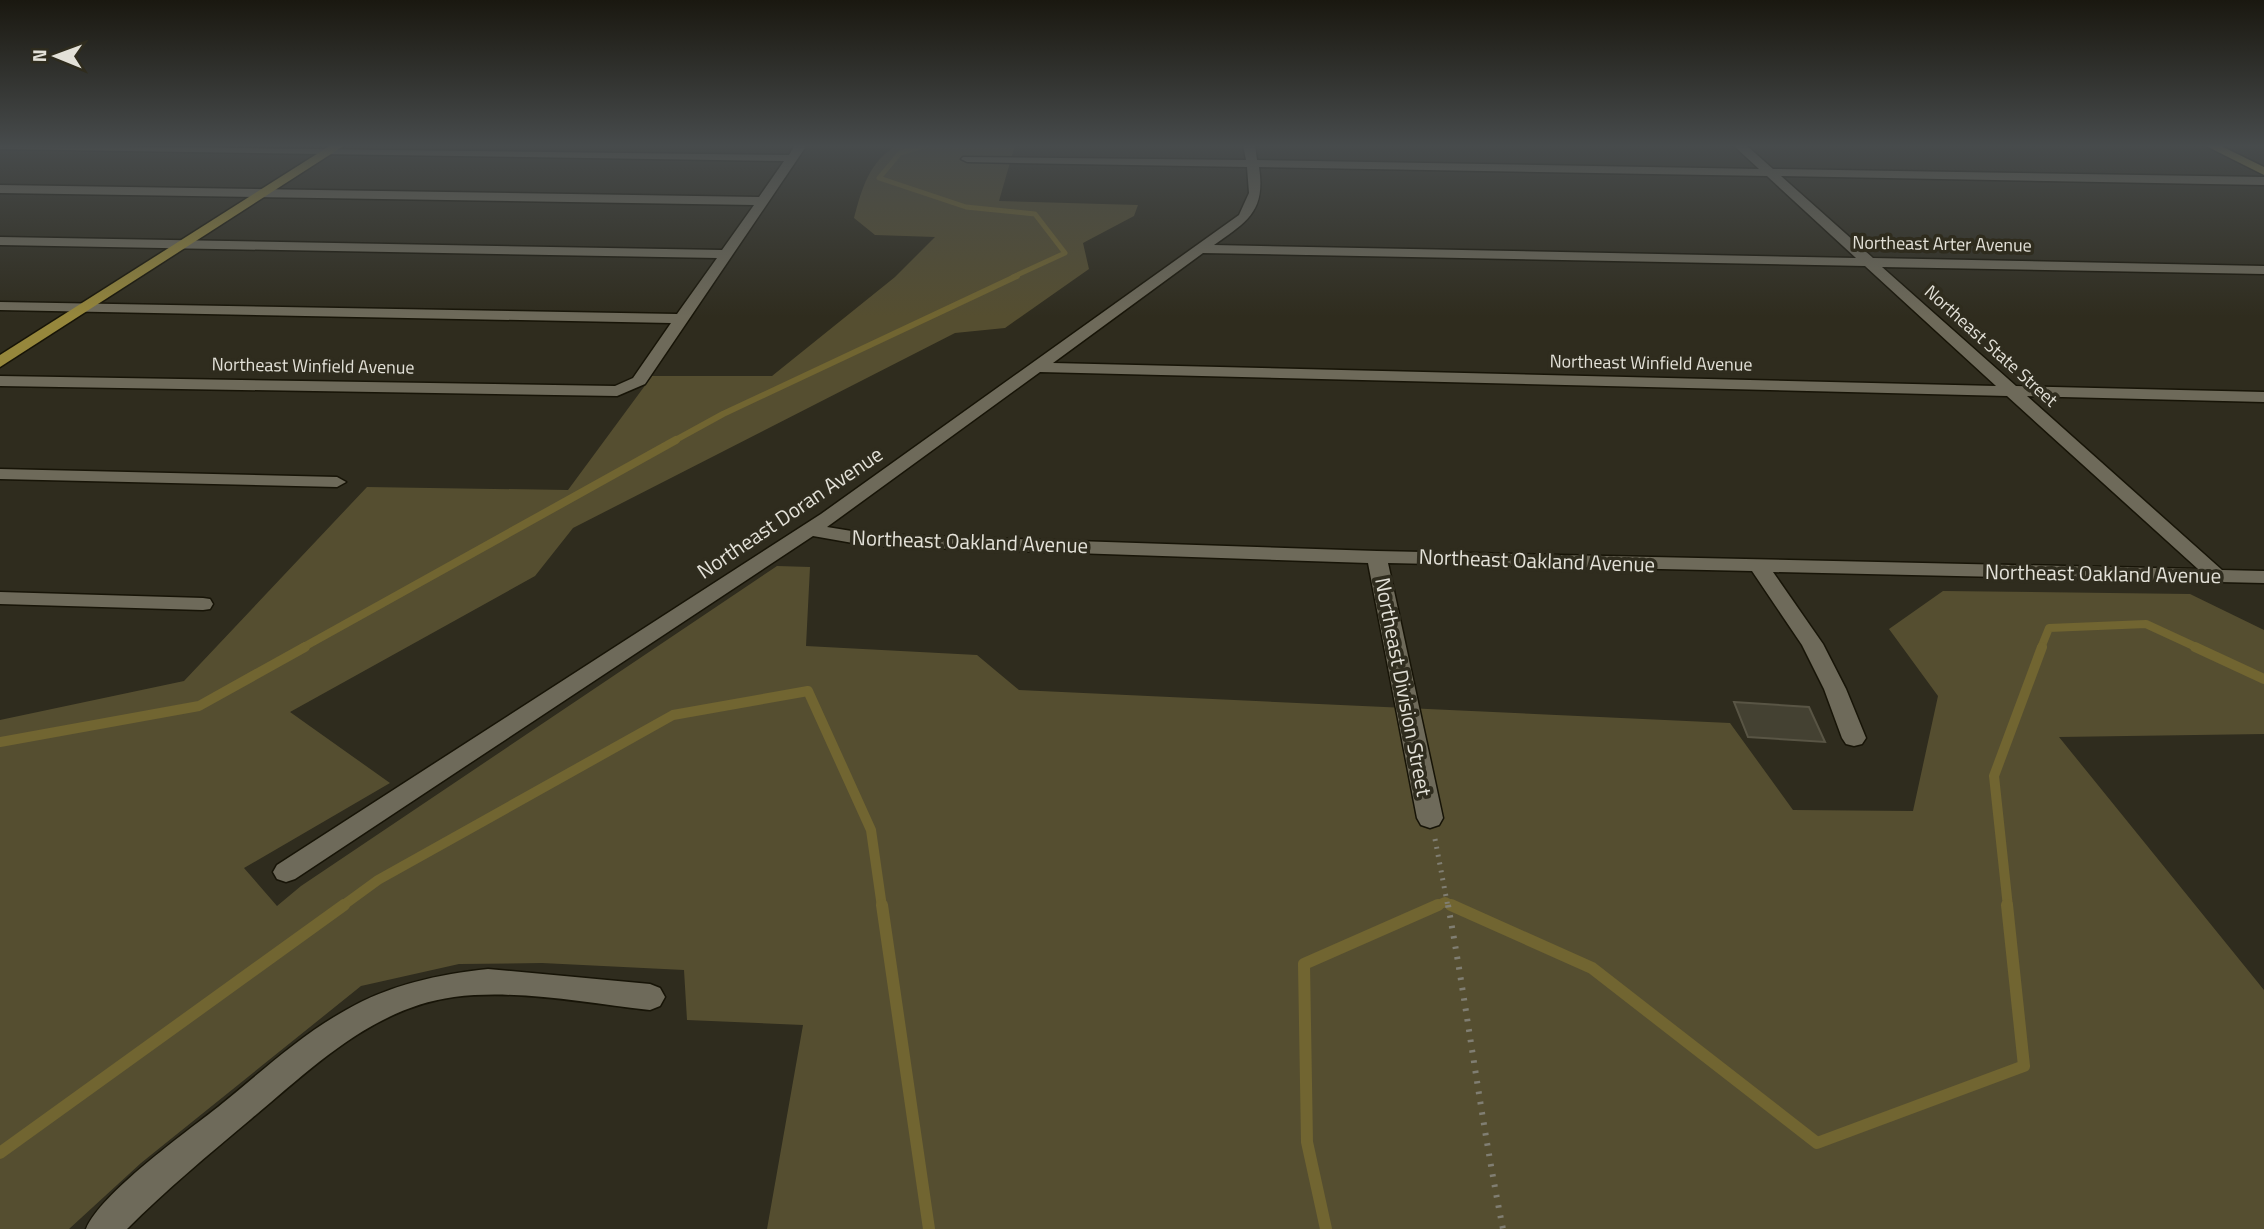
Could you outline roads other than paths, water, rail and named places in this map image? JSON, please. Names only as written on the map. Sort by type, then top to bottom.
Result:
[{"type":"main road","points":[[0,362],[251,202]]},
{"type":"street","points":[[0,306],[682,319],[762,202]]},
{"type":"street","name":"Northeast Doran Avenue","points":[[286,872],[810,530],[1242,218],[1253,202]]},
{"type":"street","name":"Northeast State Street","points":[[1803,202],[2217,576]]},
{"type":"street","points":[[0,241],[726,254]]},
{"type":"street","name":"Northeast Arter Avenue","points":[[1200,249],[2264,270]]},
{"type":"street","name":"Northeast Winfield Avenue","points":[[0,381],[617,391],[639,381],[682,319]]},
{"type":"street","name":"Northeast Winfield Avenue","points":[[1036,367],[2264,397]]},
{"type":"street","points":[[0,474],[337,482]]},
{"type":"street","name":"Northeast Oakland Avenue","points":[[810,530],[870,540],[1377,557],[2264,577]]},
{"type":"street","name":"Northeast Division Street","points":[[1377,557],[1430,818]]},
{"type":"street","points":[[1759,567],[1812,644],[1835,689],[1854,738]]},
{"type":"street","points":[[0,598],[203,604]]},
{"type":"street","points":[[103,1229],[153,1180],[325,1039],[358,1018],[401,1000],[450,985],[488,981],[650,997]]},
{"type":"waterway","points":[[952,202],[966,207],[1035,214],[1065,253],[1013,277]]},
{"type":"waterway","points":[[672,442],[723,414],[1017,276]]},
{"type":"waterway","points":[[302,648],[676,440]]},
{"type":"waterway","points":[[2041,648],[2049,628],[2146,624],[2198,648]]},
{"type":"waterway","points":[[0,742],[199,706],[305,647]]},
{"type":"waterway","points":[[2008,907],[1994,776],[2042,647]]},
{"type":"waterway","points":[[2195,647],[2264,679]]},
{"type":"waterway","points":[[341,907],[378,880],[673,715],[808,691],[871,830],[882,907]]},
{"type":"waterway","points":[[1434,907],[1445,902],[1451,905]]},
{"type":"waterway","points":[[0,1153],[344,905]]},
{"type":"waterway","points":[[882,905],[929,1229]]},
{"type":"waterway","points":[[1326,1229],[1307,1142],[1304,964],[1438,905]]},
{"type":"waterway","points":[[1451,905],[1592,968],[1817,1143],[2024,1066],[2007,905]]},
{"type":"waterway","points":[[1451,905],[1455,907]]}]
